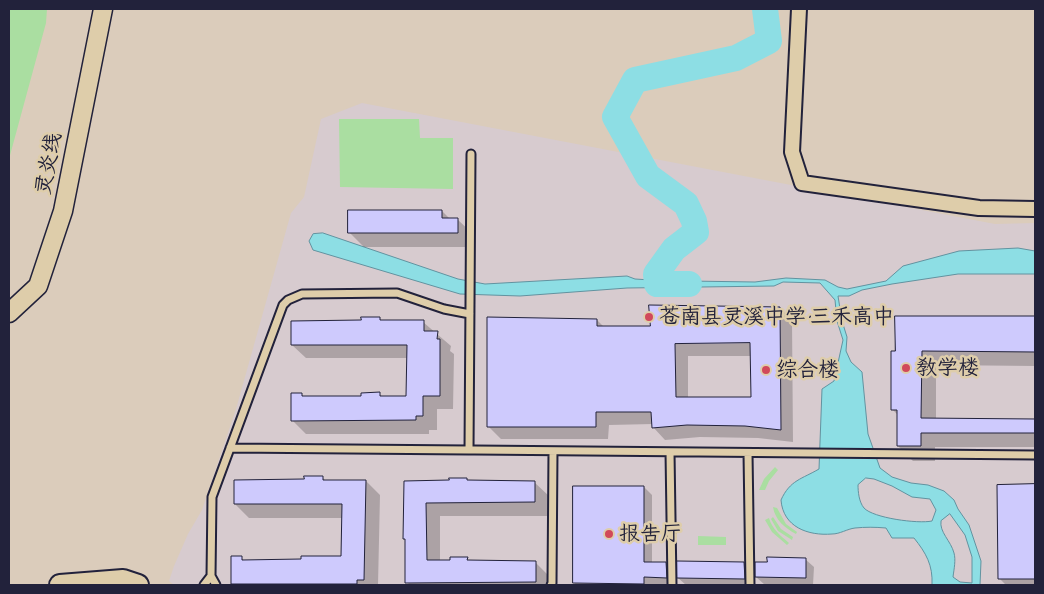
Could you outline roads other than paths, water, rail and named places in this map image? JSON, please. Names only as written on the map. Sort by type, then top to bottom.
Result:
[{"type":"main road","points":[[60,585],[123,580],[138,585]]},
{"type":"street","name":"灵炎线","points":[[9,314],[38,286],[63,211],[103,9]]},
{"type":"street","points":[[798,9],[792,152],[802,182],[979,208],[1035,209]]},
{"type":"lane","points":[[469,450],[471,154]]},
{"type":"lane","points":[[216,585],[211,576],[212,497],[283,305],[288,300],[302,294],[397,294],[444,309],[470,314]]},
{"type":"lane","points":[[230,448],[815,455],[1035,455]]},
{"type":"lane","points":[[551,585],[553,451]]},
{"type":"lane","points":[[670,452],[672,585]]},
{"type":"lane","points":[[748,453],[750,582]]},
{"type":"lane","points":[[204,585],[211,576]]},
{"type":"water","points":[[323,233],[458,279],[485,284],[627,276],[635,279],[651,280],[755,282],[786,278],[825,280],[838,287],[847,289],[886,281],[903,266],[959,251],[1018,248],[1035,251],[1035,274],[958,274],[892,284],[862,290],[849,296],[838,296],[847,337],[846,351],[851,362],[862,372],[868,434],[880,468],[892,477],[911,483],[928,485],[944,491],[954,500],[969,525],[981,561],[980,585],[932,585],[928,560],[914,538],[892,538],[886,528],[859,528],[835,534],[823,534],[798,528],[786,517],[781,500],[788,488],[819,469],[822,389],[834,381],[843,340],[837,321],[835,300],[820,283],[783,282],[774,286],[627,288],[520,296],[460,294],[313,250],[309,241],[313,234]],"holes":[[[866,478],[892,486],[912,497],[930,499],[936,510],[932,521],[917,522],[876,515],[869,512],[862,506],[858,491],[858,485]],[[950,514],[965,535],[972,557],[972,583],[960,582],[953,577],[954,553],[943,533],[941,525],[941,521]]]},
{"type":"waterway","points":[[689,284],[657,284],[656,274],[674,249],[696,232],[694,221],[686,204],[648,176],[615,117],[635,80],[736,58],[769,41],[765,9]]},
{"type":"place","name":"苍南县灵溪中学·三禾高中","points":[[649,317]]},
{"type":"place","name":"教学楼","points":[[906,368]]},
{"type":"place","name":"综合楼","points":[[766,370]]},
{"type":"place","name":"报告厅","points":[[609,534]]}]
